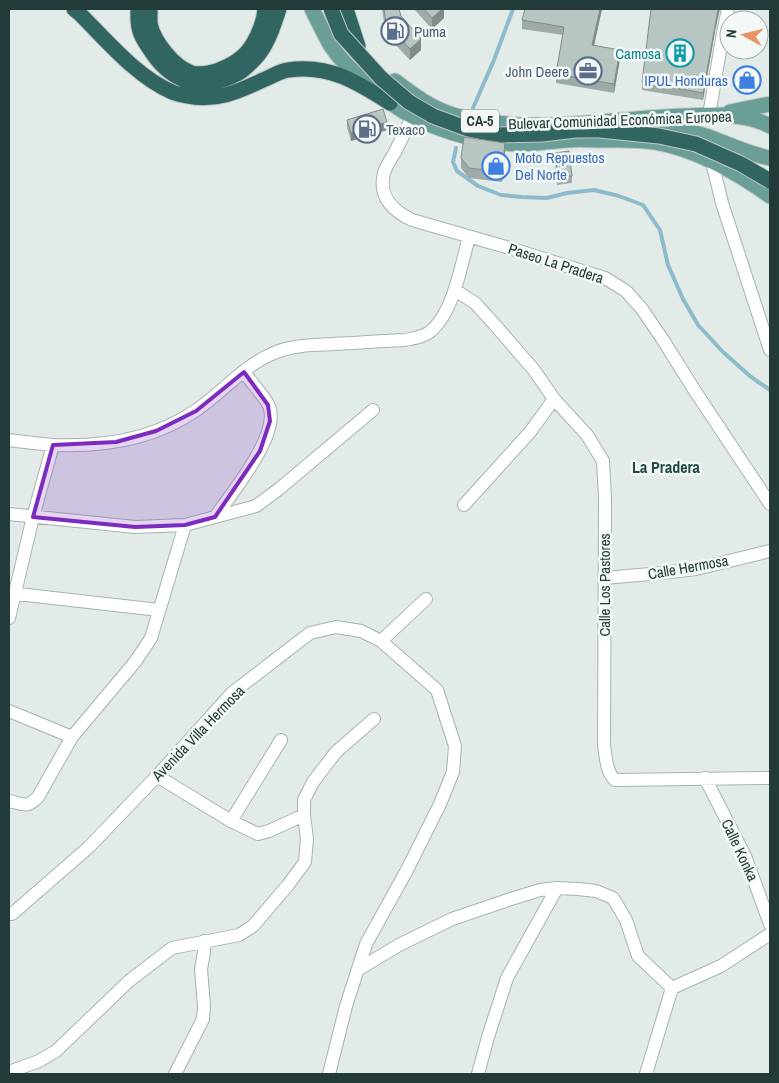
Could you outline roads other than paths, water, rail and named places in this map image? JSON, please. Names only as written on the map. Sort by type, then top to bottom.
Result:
[{"type":"highway","points":[[74,9],[150,81],[174,93],[200,98],[218,97],[236,92],[286,70],[312,69],[336,73],[356,82],[390,103]]},
{"type":"highway","points":[[138,9],[137,23],[142,37],[157,60],[172,74],[190,83],[208,83],[220,81],[238,74],[250,64],[260,53],[274,28],[279,9]]},
{"type":"highway","points":[[150,9],[150,25],[160,47],[175,63],[192,72],[208,74],[227,67],[243,56],[260,30],[265,16],[265,9]]},
{"type":"highway","points":[[332,9],[341,34],[381,78],[408,102],[433,116],[468,129],[498,135],[600,130],[659,136],[696,144],[741,164],[770,181]]},
{"type":"highway","points":[[346,9],[358,46]]},
{"type":"main road","name":"Bulevar Comunidad Económica Europea","points":[[312,9],[332,46],[349,68],[390,103],[440,128],[464,136],[498,143],[521,144],[569,140],[654,142],[680,148],[712,162],[741,177],[770,196]]},
{"type":"main road","name":"Bulevar Comunidad Económica Europea","points":[[332,9],[358,46],[382,71],[418,99],[453,115],[491,123],[550,125],[712,114],[744,117],[770,126]]},
{"type":"main road","points":[[712,114],[770,104]]},
{"type":"main road","points":[[569,140],[639,129],[659,129],[704,136],[742,151],[770,158]]},
{"type":"street","points":[[712,114],[728,9]]},
{"type":"street","name":"Paseo La Pradera","points":[[413,116],[385,172],[383,190],[393,207],[402,215],[412,220],[605,278],[626,291],[642,309],[663,340],[770,504]]},
{"type":"street","points":[[712,162],[722,204],[770,350]]},
{"type":"street","points":[[9,440],[53,445],[98,444],[135,437],[156,431],[196,411],[264,357],[275,352],[298,346],[419,338],[430,332],[439,323],[446,311],[455,290],[468,237]]},
{"type":"street","name":"Calle Los Pastores","points":[[455,290],[475,303],[495,325],[534,370],[554,399],[587,435],[603,460],[605,497],[604,745],[610,776],[615,780],[770,778]]},
{"type":"street","points":[[215,517],[260,451],[268,432],[270,413],[268,405],[244,372]]},
{"type":"street","points":[[464,505],[530,432],[554,399]]},
{"type":"street","points":[[9,514],[135,527],[185,525],[256,506],[373,410]]},
{"type":"street","points":[[9,618],[11,594],[53,445]]},
{"type":"street","points":[[9,801],[27,805],[38,797],[72,737],[135,662],[151,638],[185,525]]},
{"type":"street","name":"Calle Hermosa","points":[[604,578],[662,574],[696,569],[770,551]]},
{"type":"street","points":[[11,594],[159,610]]},
{"type":"street","points":[[381,641],[426,599]]},
{"type":"street","name":"Avenida Villa Hermosa","points":[[10,915],[89,847],[157,776],[232,693],[310,633],[336,627],[361,631],[381,641],[438,690],[455,746],[453,772],[440,804],[407,870],[366,944],[346,1006],[329,1074]]},
{"type":"street","points":[[9,711],[72,737]]},
{"type":"street","points":[[9,1072],[39,1061],[56,1051],[129,981],[172,948],[239,935],[253,926],[305,862],[307,839],[304,800],[313,782],[336,752],[374,719]]},
{"type":"street","points":[[231,821],[281,740]]},
{"type":"street","points":[[157,776],[231,821],[258,834],[277,828],[304,815]]},
{"type":"street","name":"Calle Konka","points":[[705,778],[745,856],[770,924]]},
{"type":"street","points":[[359,969],[399,945],[452,919],[511,898],[540,890],[557,888],[596,891],[613,898],[626,920],[638,956],[672,988]]},
{"type":"street","points":[[478,1074],[507,978],[557,888]]},
{"type":"street","points":[[646,1074],[672,988],[721,966],[770,934]]},
{"type":"street","points":[[175,1074],[203,1019],[204,1006],[201,968],[204,941]]},
{"type":"waterway","points":[[473,108],[513,9]]},
{"type":"waterway","points":[[456,148],[453,162],[457,171],[478,186],[501,195],[547,198],[567,193],[594,190],[619,196],[643,205],[660,230],[668,265],[683,299],[698,325],[723,352],[751,377],[770,390]]},
{"type":"place","name":"Puma","points":[[395,31]]},
{"type":"place","name":"Camosa","points":[[680,53]]},
{"type":"place","name":"John Deere","points":[[588,71]]},
{"type":"place","name":"IPUL Honduras","points":[[747,80]]},
{"type":"place","name":"Texaco","points":[[367,129]]},
{"type":"place","name":"Moto Repuestos Del Norte","points":[[496,166]]},
{"type":"district","name":"La Pradera","points":[[666,467]]}]
